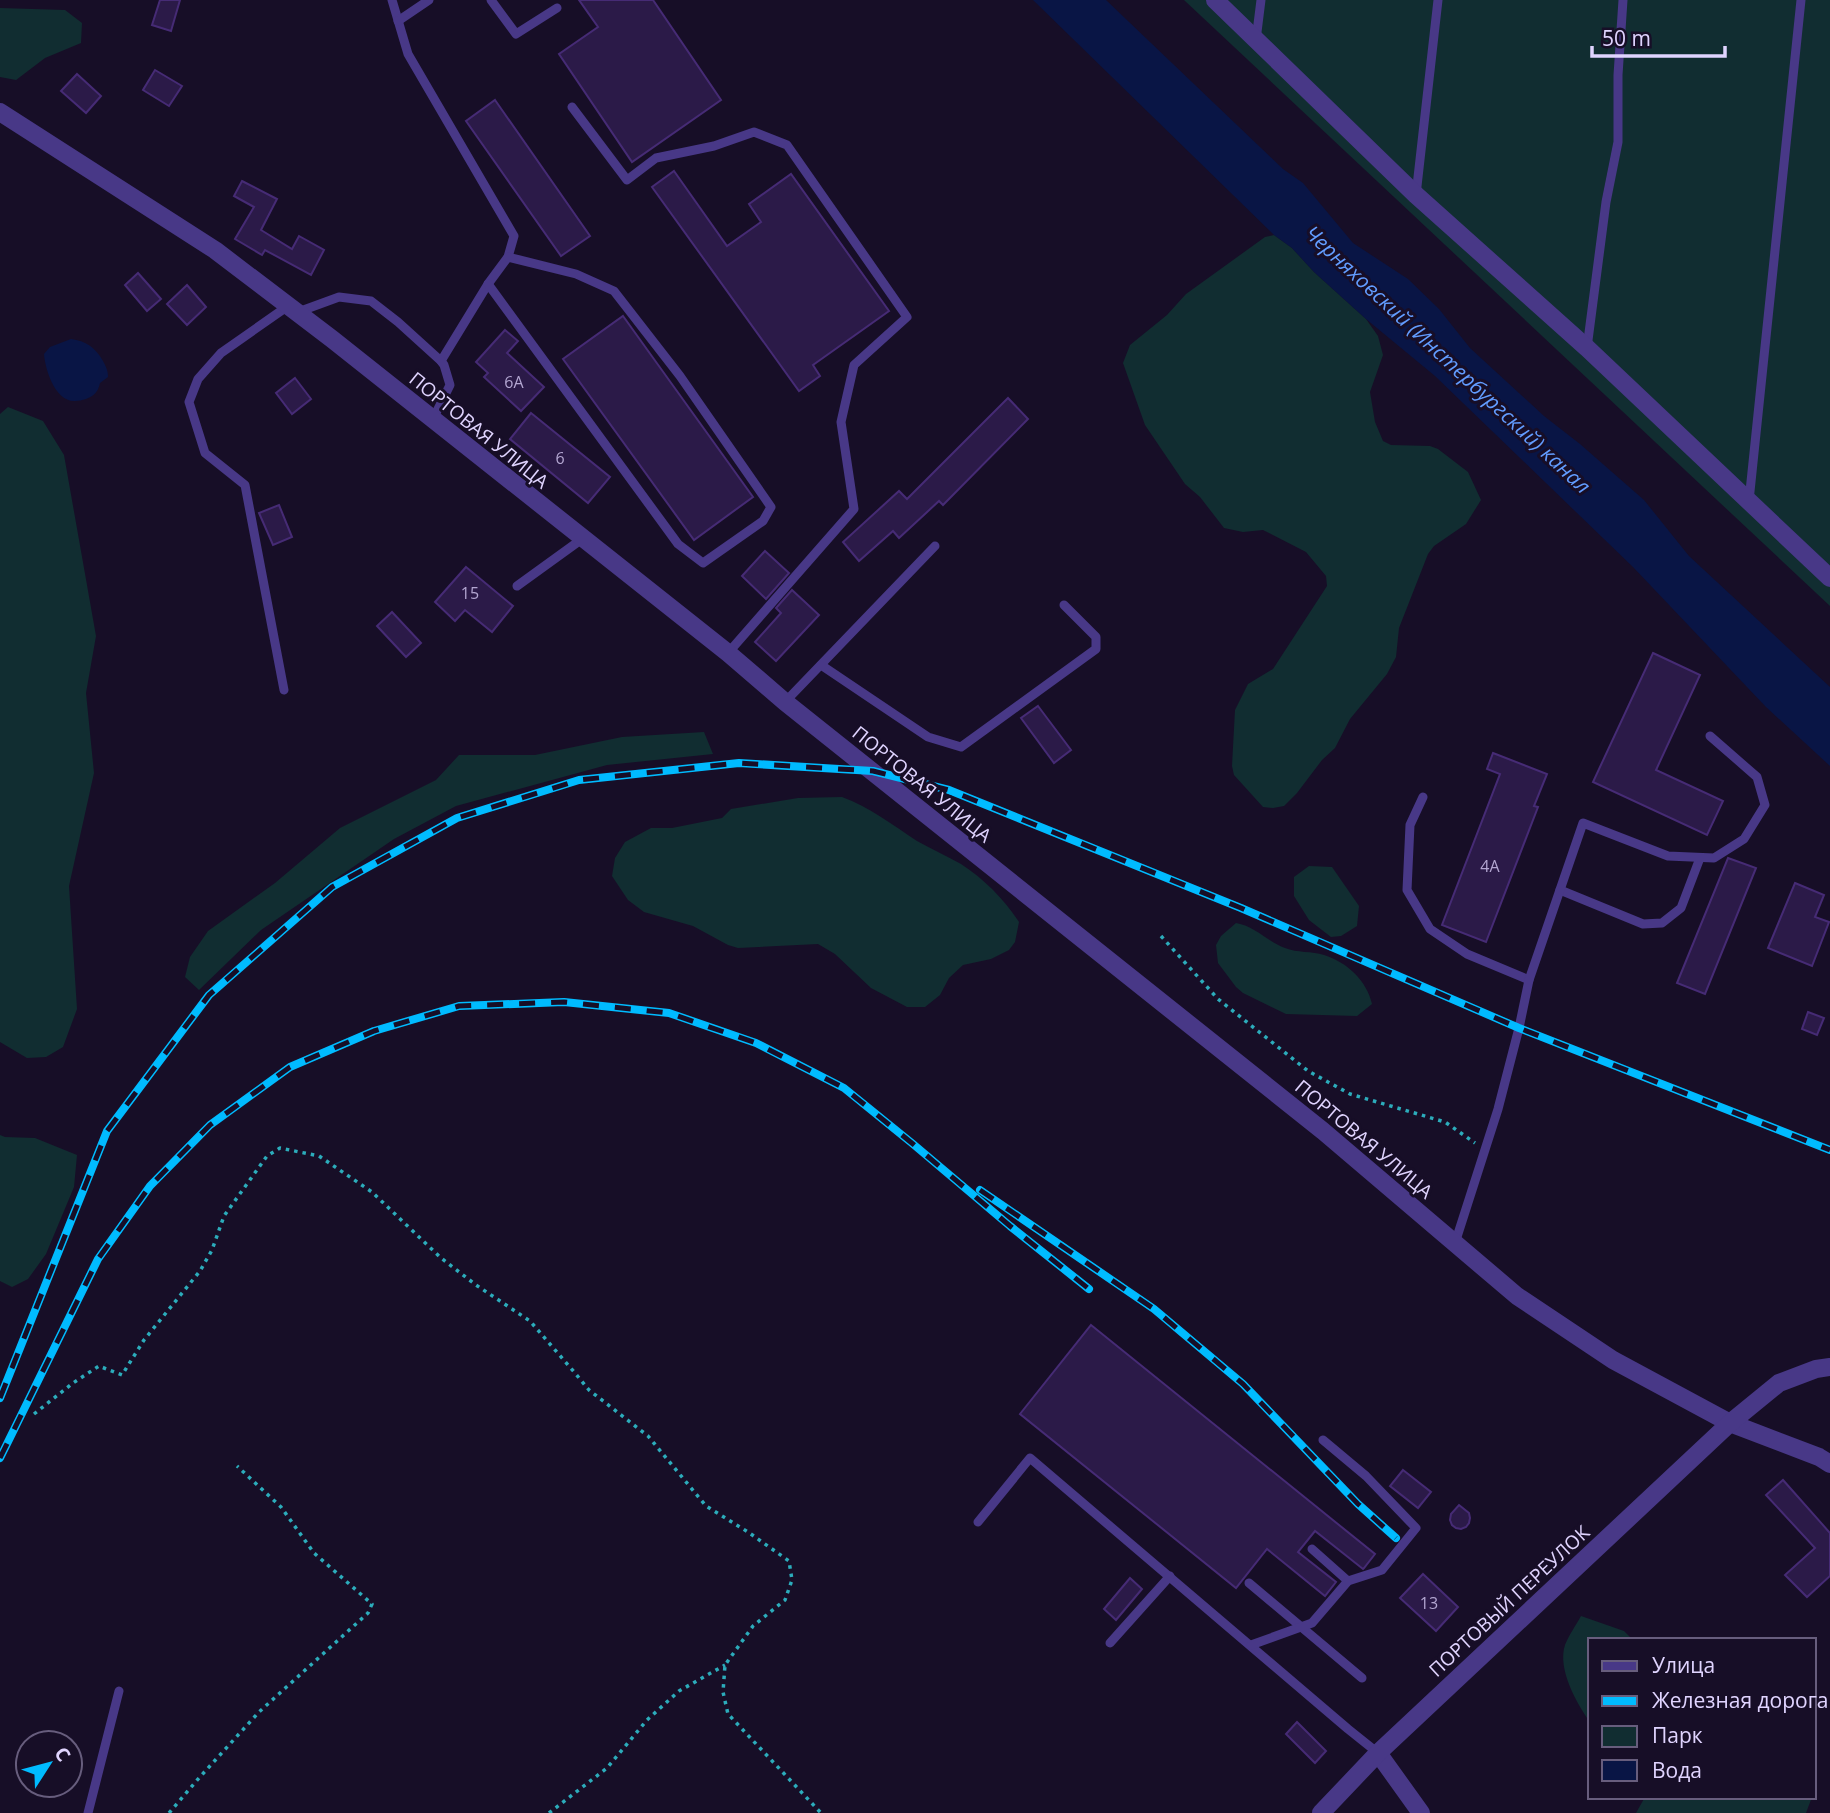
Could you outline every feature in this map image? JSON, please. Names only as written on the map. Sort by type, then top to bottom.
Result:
[{"type":"street","points":[[1215,0],[1416,195],[1587,348],[1830,578]]},
{"type":"street","name":"ПОРТОВАЯ УЛИЦА","points":[[0,112],[215,250],[293,309],[728,653],[785,702],[1323,1131],[1517,1296],[1613,1360],[1730,1423],[1819,1457],[1830,1464]]},
{"type":"street","name":"ПОРТОВЫЙ ПЕРЕУЛОК","points":[[1321,1813],[1378,1753],[1730,1423],[1779,1383],[1816,1369],[1830,1367]]},
{"type":"street","points":[[1378,1753],[1421,1813]]},
{"type":"lane","points":[[392,0],[408,54],[514,236],[508,257],[440,360]]},
{"type":"lane","points":[[398,21],[429,0]]},
{"type":"lane","points":[[491,0],[516,34],[557,8]]},
{"type":"lane","points":[[1256,40],[1261,0]]},
{"type":"lane","points":[[1416,195],[1438,0]]},
{"type":"lane","points":[[1587,348],[1606,202],[1618,142],[1618,75],[1623,0]]},
{"type":"lane","points":[[1749,503],[1801,0]]},
{"type":"lane","points":[[572,107],[627,180],[656,158],[714,146],[754,132],[787,145],[907,317],[854,365],[841,422],[854,509],[728,653]]},
{"type":"lane","points":[[488,284],[678,544],[703,563],[763,521],[771,508],[680,376],[614,291],[576,274],[508,257]]},
{"type":"lane","points":[[284,690],[245,485],[205,453],[190,402],[198,379],[221,354],[293,309],[339,297],[371,301],[444,365],[450,385],[433,419]]},
{"type":"lane","points":[[517,586],[583,539]]},
{"type":"lane","points":[[785,702],[935,547]]},
{"type":"lane","points":[[821,665],[928,737],[961,747],[1097,649],[1096,637],[1065,605]]},
{"type":"lane","points":[[1455,1243],[1499,1109],[1529,981],[1583,822],[1668,856],[1714,858],[1744,839],[1765,804],[1757,777],[1710,736]]},
{"type":"lane","points":[[1423,797],[1410,825],[1407,890],[1430,929],[1467,954],[1529,981]]},
{"type":"lane","points":[[1560,890],[1643,923],[1662,923],[1681,908],[1700,858]]},
{"type":"lane","points":[[1251,1645],[1312,1623],[1348,1581],[1382,1570],[1416,1528],[1366,1476],[1323,1440]]},
{"type":"lane","points":[[978,1521],[1030,1458],[1378,1753]]},
{"type":"lane","points":[[1312,1549],[1348,1581]]},
{"type":"lane","points":[[1110,1643],[1170,1576]]},
{"type":"lane","points":[[1249,1583],[1362,1678]]},
{"type":"lane","points":[[88,1813],[119,1691]]},
{"type":"path","points":[[1161,936],[1218,999],[1308,1071],[1350,1094],[1445,1122],[1485,1150]]},
{"type":"path","points":[[34,1414],[99,1366],[122,1375],[144,1340],[200,1271],[212,1250],[225,1216],[267,1156],[280,1148],[319,1156],[372,1192],[441,1258],[530,1321],[589,1390],[648,1436],[706,1506],[789,1561],[792,1580],[785,1600],[753,1626],[725,1665],[679,1691],[647,1720],[607,1768],[549,1813]]},
{"type":"path","points":[[169,1813],[259,1712],[368,1613],[372,1604],[314,1553],[281,1507],[237,1466]]},
{"type":"path","points":[[725,1665],[723,1692],[728,1714],[821,1813]]},
{"type":"green space","points":[[1184,0],[1830,0],[1830,606]]},
{"type":"green space","points":[[0,8],[65,10],[82,23],[81,43],[45,58],[16,80],[0,77]]},
{"type":"green space","points":[[1274,235],[1292,248],[1366,319],[1378,336],[1383,355],[1370,392],[1375,422],[1383,441],[1391,445],[1430,446],[1438,449],[1468,472],[1481,500],[1466,524],[1434,546],[1428,554],[1399,628],[1396,657],[1387,674],[1350,719],[1335,748],[1322,760],[1297,793],[1284,806],[1273,808],[1263,807],[1234,775],[1232,766],[1235,710],[1248,684],[1273,669],[1327,586],[1326,576],[1306,552],[1263,530],[1243,532],[1224,528],[1200,497],[1185,484],[1145,425],[1123,363],[1130,345],[1167,315],[1186,294],[1265,237]]},
{"type":"green space","points":[[8,407],[43,421],[64,455],[96,636],[86,693],[94,773],[69,886],[77,1009],[63,1047],[46,1057],[27,1058],[0,1042],[0,414]]},
{"type":"green space","points":[[704,732],[713,754],[607,765],[456,806],[394,839],[261,930],[199,990],[185,977],[190,957],[208,931],[275,883],[340,828],[436,780],[459,755],[535,755],[622,737]]},
{"type":"green space","points":[[842,797],[961,864],[986,883],[1019,922],[1015,942],[1009,950],[991,959],[963,965],[949,978],[940,995],[925,1007],[907,1007],[871,988],[835,954],[818,944],[738,948],[728,945],[693,926],[644,912],[628,900],[612,876],[615,858],[625,842],[651,828],[672,828],[722,818],[731,809],[798,798]]},
{"type":"green space","points":[[1309,866],[1332,867],[1359,906],[1357,926],[1341,936],[1331,937],[1309,920],[1294,896],[1294,877]]},
{"type":"green space","points":[[1236,923],[1249,927],[1285,948],[1319,954],[1340,962],[1361,980],[1372,1004],[1357,1016],[1286,1014],[1243,993],[1218,963],[1216,945],[1221,936]]},
{"type":"green space","points":[[0,1135],[35,1138],[77,1155],[74,1187],[46,1254],[28,1279],[12,1287],[0,1281]]},
{"type":"green space","points":[[1581,1616],[1624,1631],[1631,1638],[1588,1638],[1588,1719],[1574,1696],[1564,1665],[1565,1645]]},
{"type":"green space","points":[[1644,1799],[1811,1799],[1806,1813],[1636,1813]]},
{"type":"water","name":"Черняховский (Инстербургский) канал","points":[[1033,0],[1106,0],[1283,169],[1303,183],[1353,243],[1408,279],[1439,309],[1470,348],[1544,416],[1644,500],[1689,556],[1830,687],[1830,766],[1766,707],[1633,567],[1435,376],[1366,319],[1292,248],[1274,235]]},
{"type":"water","points":[[71,339],[93,348],[103,361],[108,375],[93,395],[78,401],[68,400],[57,391],[46,368],[44,354],[50,347]]},
{"type":"building","points":[[160,0],[180,0],[171,31],[152,25]]},
{"type":"building","points":[[579,0],[653,0],[721,100],[632,162],[559,54],[598,27]]},
{"type":"building","points":[[155,70],[182,86],[169,106],[143,90]]},
{"type":"building","points":[[77,74],[101,96],[86,113],[61,91]]},
{"type":"building","points":[[495,100],[590,236],[561,256],[466,121]]},
{"type":"building","points":[[674,171],[727,246],[761,222],[749,204],[791,174],[889,311],[813,365],[820,376],[799,391],[652,187]]},
{"type":"building","points":[[242,181],[277,199],[261,230],[292,249],[299,236],[324,250],[311,275],[265,250],[262,255],[235,239],[254,207],[234,196]]},
{"type":"building","points":[[138,273],[161,299],[147,311],[125,285]]},
{"type":"building","points":[[187,285],[206,307],[187,325],[167,304]]},
{"type":"building","points":[[623,316],[753,497],[694,540],[563,359]]},
{"type":"building","points":[[505,330],[518,341],[507,353],[544,387],[521,411],[484,377],[488,373],[476,362]]},
{"type":"building","points":[[295,378],[311,399],[292,414],[276,393]]},
{"type":"building","points":[[1008,398],[1028,419],[943,505],[939,501],[899,538],[893,531],[859,561],[843,542],[899,491],[907,499]]},
{"type":"building","points":[[531,413],[610,477],[588,503],[510,439]]},
{"type":"building","points":[[279,505],[292,537],[273,545],[259,513]]},
{"type":"building","points":[[765,551],[789,573],[766,599],[742,576]]},
{"type":"building","points":[[466,567],[513,606],[492,632],[465,610],[455,621],[435,602]]},
{"type":"building","points":[[792,590],[819,615],[776,661],[755,642],[781,613],[776,608]]},
{"type":"building","points":[[392,612],[421,643],[406,657],[377,626]]},
{"type":"building","points":[[1653,653],[1700,675],[1656,770],[1723,801],[1707,835],[1593,782]]},
{"type":"building","points":[[1038,706],[1071,750],[1054,763],[1021,718]]},
{"type":"building","points":[[1493,753],[1547,774],[1534,806],[1538,807],[1486,942],[1442,925],[1500,774],[1487,769]]},
{"type":"building","points":[[1728,858],[1756,868],[1705,994],[1677,983]]},
{"type":"building","points":[[1795,883],[1824,895],[1815,917],[1829,922],[1812,966],[1768,948]]},
{"type":"building","points":[[1808,1012],[1824,1018],[1817,1035],[1802,1029]]},
{"type":"building","points":[[1091,1325],[1375,1554],[1364,1568],[1315,1531],[1298,1552],[1336,1582],[1325,1596],[1267,1549],[1236,1588],[1020,1414]]},
{"type":"building","points":[[1403,1470],[1431,1492],[1418,1508],[1390,1486]]},
{"type":"building","points":[[1783,1480],[1830,1533],[1830,1576],[1807,1597],[1785,1575],[1815,1548],[1766,1495]]},
{"type":"building","points":[[1459,1505],[1469,1513],[1470,1518],[1466,1527],[1461,1529],[1452,1525],[1450,1520],[1451,1514]]},
{"type":"building","points":[[1423,1574],[1458,1607],[1436,1631],[1400,1598]]},
{"type":"building","points":[[1130,1578],[1142,1589],[1116,1620],[1104,1609]]},
{"type":"building","points":[[1297,1722],[1326,1751],[1315,1763],[1286,1734]]},
{"type":"railway","points":[[0,1398],[107,1131],[209,995],[332,887],[457,818],[579,780],[739,763],[873,771],[949,790],[1241,908],[1519,1028],[1830,1150]]},
{"type":"railway","points":[[0,1458],[98,1259],[150,1186],[210,1125],[290,1067],[374,1031],[459,1006],[564,1002],[669,1013],[756,1043],[844,1088],[1089,1289]]},
{"type":"railway","points":[[980,1190],[1154,1309],[1243,1384],[1358,1504],[1396,1538]]}]
